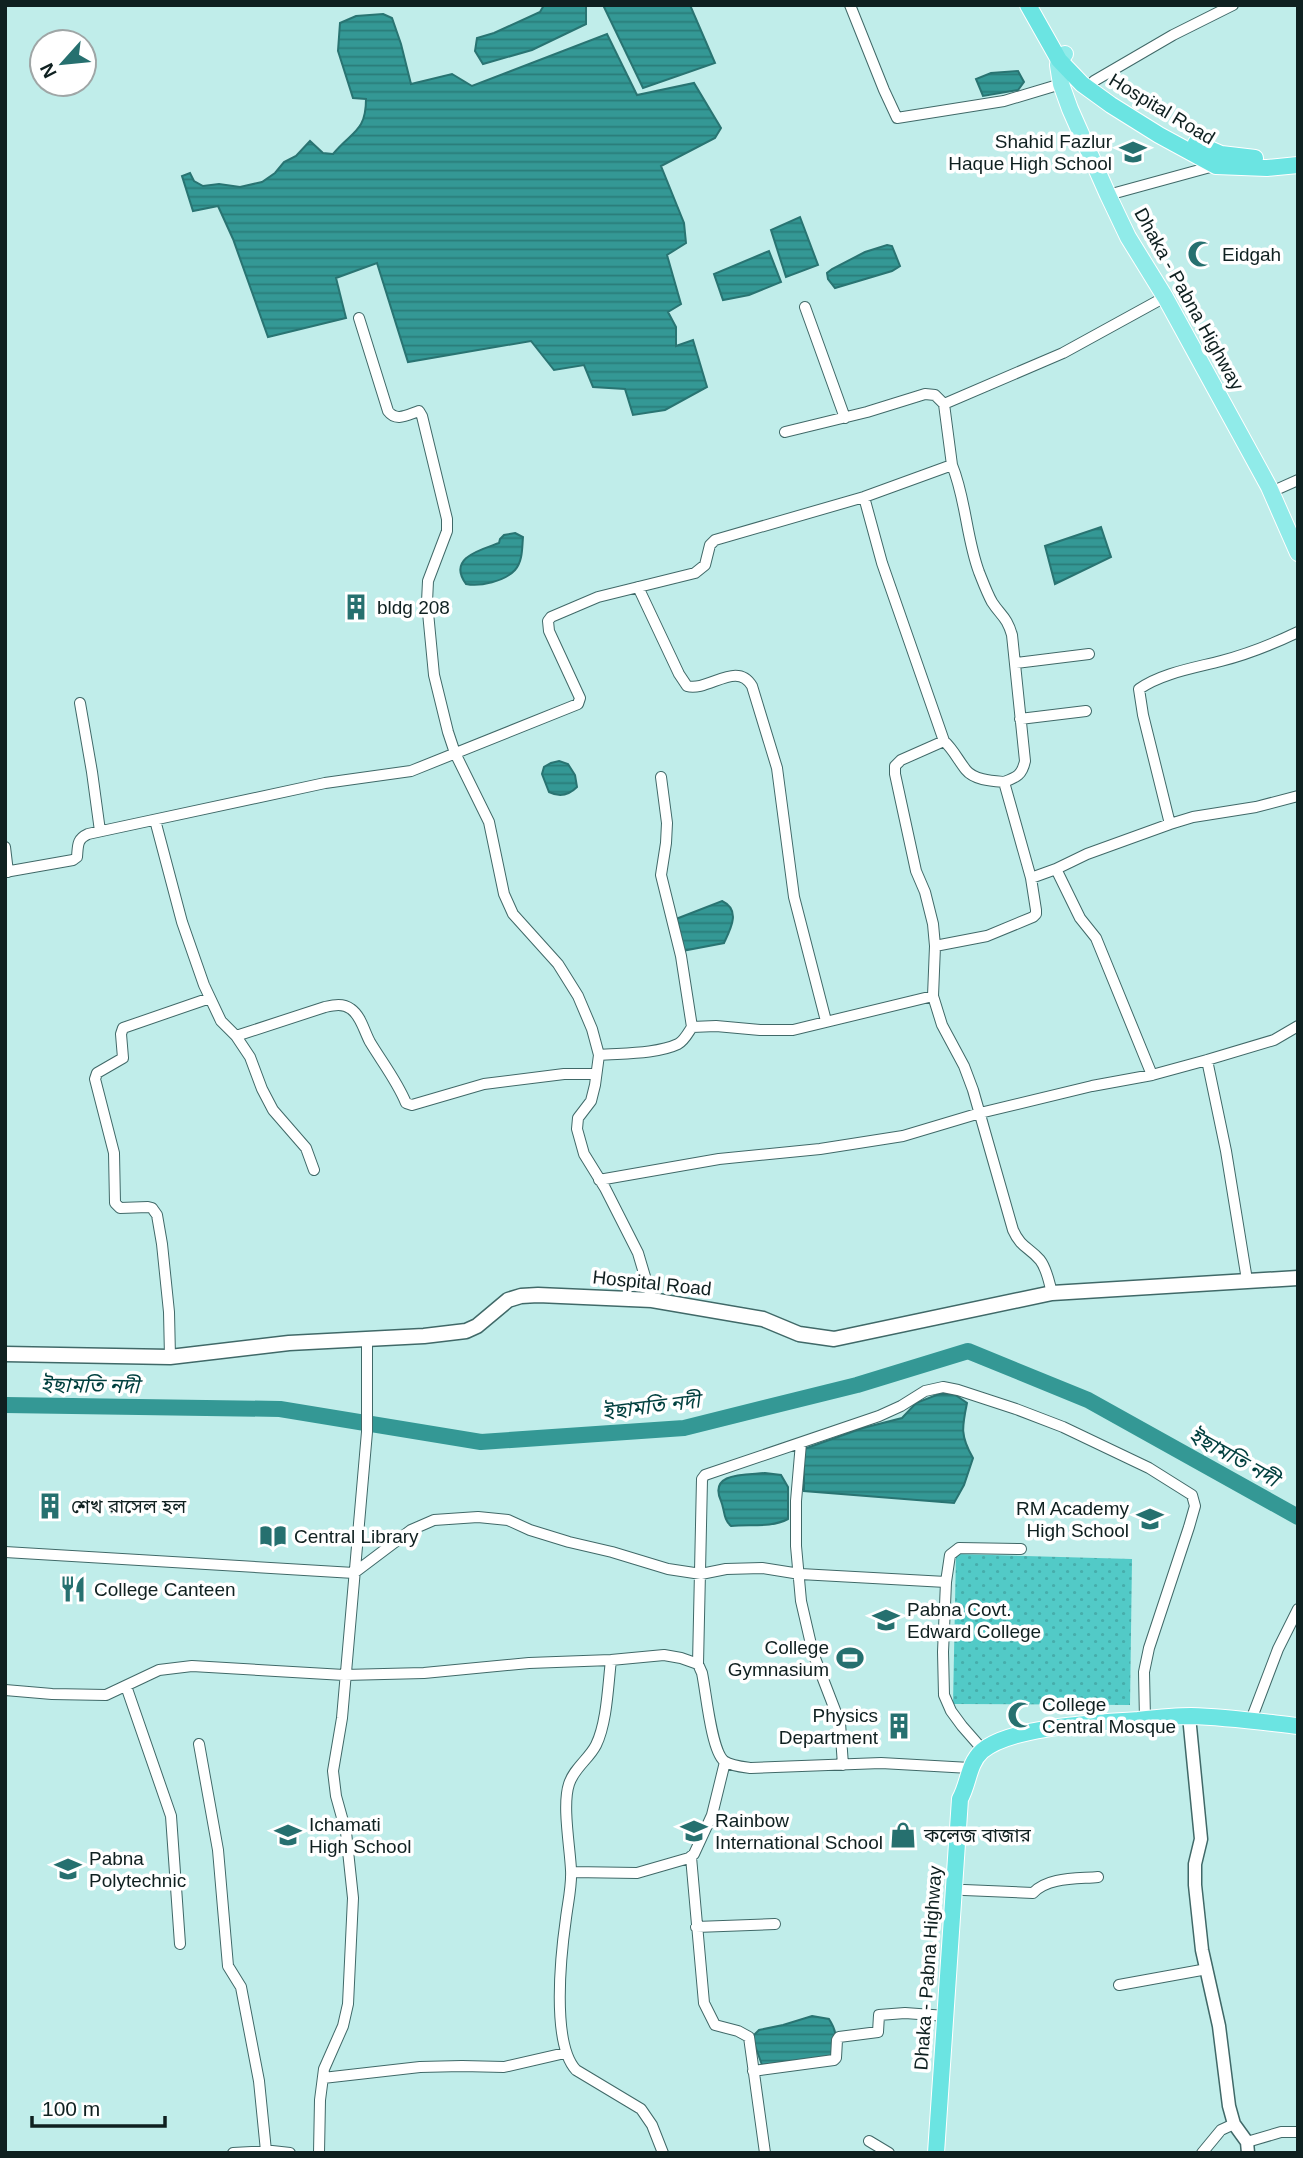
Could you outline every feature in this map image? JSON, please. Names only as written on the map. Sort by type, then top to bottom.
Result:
[{"type":"highway","name":"Dhaka - Pabna Highway","points":[[1028,5],[1062,57]]},
{"type":"highway","name":"Dhaka - Pabna Highway","points":[[1036,5],[1062,57]]},
{"type":"highway","name":"Hospital Road","points":[[1062,57],[1121,101],[1209,150],[1219,160],[1298,155]]},
{"type":"highway","name":"Hospital Road","points":[[1062,57],[1082,84],[1159,135],[1219,160],[1267,168],[1298,165]]},
{"type":"highway","name":"Dhaka - Pabna Highway","points":[[936,2153],[960,1799],[966,1788],[970,1768],[984,1750],[999,1741],[1033,1732],[1145,1719],[1189,1716],[1251,1720],[1298,1727]]},
{"type":"highway","name":"Dhaka - Pabna Highway","points":[[946,2153],[970,1801],[966,1788]]},
{"type":"main road","name":"Dhaka - Pabna Highway","points":[[1062,57],[1058,65],[1061,84],[1108,195],[1128,237],[1165,297],[1271,492],[1298,553]]},
{"type":"main road","name":"Hospital Road","points":[[5,1354],[170,1357],[289,1343],[368,1340],[466,1331],[477,1326],[508,1300],[521,1296],[652,1300],[763,1319],[799,1334],[834,1339],[1052,1293],[1298,1278]]},
{"type":"street","points":[[850,5],[897,118],[1004,101],[1061,84]]},
{"type":"street","points":[[1094,81],[1172,35],[1233,5]]},
{"type":"street","points":[[1108,195],[1219,160]]},
{"type":"street","points":[[944,404],[1063,353],[1165,297]]},
{"type":"street","points":[[805,307],[845,418]]},
{"type":"street","points":[[359,318],[388,411],[398,418],[419,411],[422,416],[447,519],[447,531],[428,581],[427,601],[434,675],[448,732],[455,753],[489,822],[505,894],[513,914],[558,964],[578,996],[592,1029],[599,1055],[591,1101],[578,1118],[577,1129],[584,1154],[638,1253],[652,1300]]},
{"type":"street","points":[[785,432],[845,418],[925,394],[935,395],[944,404],[952,465],[961,491],[978,569],[992,601],[1009,623],[1016,663],[1024,761],[1023,772],[1019,776],[1004,782],[974,776],[967,772],[944,741],[882,564],[864,497]]},
{"type":"street","points":[[5,847],[7,872],[73,860],[82,836],[325,783],[411,771],[578,704],[580,698],[549,631],[549,619],[598,597],[695,573],[705,565],[710,545],[715,540],[864,497],[952,465]]},
{"type":"street","points":[[1271,492],[1298,480]]},
{"type":"street","points":[[638,587],[687,686],[700,687],[734,675],[744,677],[752,686],[777,768],[794,897],[826,1021]]},
{"type":"street","points":[[1170,824],[1139,689],[1188,668],[1257,650],[1298,632]]},
{"type":"street","points":[[1016,663],[1088,654]]},
{"type":"street","points":[[80,703],[100,831]]},
{"type":"street","points":[[1020,719],[1086,711]]},
{"type":"street","points":[[944,741],[901,760],[895,766],[916,871],[925,892],[933,925],[933,996],[942,1024],[964,1066],[1013,1230],[1021,1245],[1045,1267],[1052,1293]]},
{"type":"street","points":[[599,1055],[653,1050],[677,1044],[692,1027],[681,956],[661,875],[667,823],[661,777]]},
{"type":"street","points":[[935,946],[987,936],[1036,914],[1031,878],[1004,782]]},
{"type":"street","points":[[1031,878],[1170,824],[1298,796]]},
{"type":"street","points":[[155,820],[185,933],[209,998],[222,1021],[250,1057],[273,1110],[306,1149],[314,1170]]},
{"type":"street","points":[[1056,869],[1080,918],[1096,938],[1152,1075]]},
{"type":"street","points":[[692,1027],[793,1030],[933,996]]},
{"type":"street","points":[[170,1357],[169,1312],[157,1214],[152,1208],[120,1208],[116,1203],[114,1153],[95,1079],[97,1073],[123,1058],[123,1028],[209,998]]},
{"type":"street","points":[[236,1036],[325,1007],[347,1006],[358,1016],[368,1039],[401,1090],[406,1103],[412,1105],[484,1084],[564,1074],[596,1074]]},
{"type":"street","points":[[600,1180],[719,1159],[820,1149],[903,1136],[980,1113],[1092,1086],[1152,1075],[1207,1060],[1274,1040],[1298,1026]]},
{"type":"street","points":[[1207,1060],[1226,1151],[1247,1280]]},
{"type":"street","points":[[319,2153],[323,2078],[327,2058],[343,2025],[348,2004],[353,1898],[346,1832],[336,1797],[333,1771],[342,1718],[367,1432],[368,1340]]},
{"type":"street","points":[[970,1768],[881,1763],[751,1768],[725,1762],[718,1752],[698,1664],[702,1479],[705,1475],[879,1416],[925,1391],[943,1387],[994,1401],[1063,1427],[1149,1468],[1192,1495],[1195,1506],[1149,1648],[1144,1672],[1145,1719]]},
{"type":"street","points":[[800,1443],[796,1546],[802,1601],[813,1653],[840,1723],[844,1765]]},
{"type":"street","points":[[5,1552],[354,1573],[411,1530],[434,1520],[478,1517],[508,1520],[569,1542],[668,1569],[701,1574],[726,1569],[762,1569],[946,1582]]},
{"type":"street","points":[[984,1750],[951,1712],[944,1695],[946,1582],[950,1555],[960,1548],[1021,1549]]},
{"type":"street","points":[[1251,1720],[1278,1649],[1298,1609]]},
{"type":"street","points":[[5,1690],[106,1695],[159,1670],[182,1667],[219,1666],[344,1675],[424,1673],[529,1663],[664,1655],[698,1664]]},
{"type":"street","points":[[611,1660],[606,1708],[598,1742],[581,1762],[568,1786],[568,1839],[572,1872],[562,1945],[561,2028],[565,2053],[570,2064],[641,2109],[652,2125],[663,2153]]},
{"type":"street","points":[[127,1686],[171,1816],[180,1944]]},
{"type":"street","points":[[1189,1716],[1201,1839],[1195,1864],[1195,1885],[1207,1969],[1219,2026],[1228,2106],[1234,2124],[1247,2147],[1281,2132],[1298,2132]]},
{"type":"street","points":[[199,1744],[217,1842],[228,1966],[241,1987],[259,2081],[266,2151]]},
{"type":"street","points":[[725,1762],[712,1815],[691,1857],[696,1927],[704,2003],[715,2025],[738,2031],[749,2038],[765,2153]]},
{"type":"street","points":[[572,1872],[637,1872],[691,1857]]},
{"type":"street","points":[[964,1890],[1033,1893],[1038,1887],[1048,1883],[1098,1877]]},
{"type":"street","points":[[696,1927],[775,1924]]},
{"type":"street","points":[[1119,1985],[1207,1969]]},
{"type":"street","points":[[753,2071],[834,2060],[839,2037],[878,2032],[878,2015],[905,2013],[946,2016]]},
{"type":"street","points":[[323,2078],[420,2067],[504,2067],[565,2053]]},
{"type":"street","points":[[1202,2153],[1221,2130],[1234,2124]]},
{"type":"street","points":[[869,2141],[890,2153]]},
{"type":"street","points":[[233,2153],[290,2153]]},
{"type":"shaded area","points":[[544,5],[586,5],[586,24],[532,50],[483,64],[475,51],[477,38],[540,12]]},
{"type":"shaded area","points":[[603,5],[690,5],[715,63],[643,88]]},
{"type":"shaded area","points":[[383,14],[392,18],[411,84],[452,74],[472,86],[607,34],[637,95],[694,83],[721,128],[715,138],[661,166],[684,223],[686,243],[667,255],[681,304],[668,312],[676,327],[676,346],[693,340],[707,387],[665,410],[633,415],[625,389],[593,387],[584,365],[554,370],[531,341],[408,362],[377,263],[336,278],[346,318],[268,337],[233,239],[218,206],[193,211],[182,176],[190,173],[194,181],[203,186],[219,184],[240,187],[262,182],[284,162],[296,156],[310,141],[323,153],[333,154],[361,125],[366,99],[353,98],[338,51],[340,23],[356,16]]},
{"type":"shaded area","points":[[1018,71],[1024,82],[1018,90],[983,96],[976,79],[991,73]]},
{"type":"shaded area","points":[[800,217],[818,265],[786,277],[771,230]]},
{"type":"shaded area","points":[[892,246],[900,266],[892,271],[835,288],[828,279],[827,273],[832,269],[865,252]]},
{"type":"shaded area","points":[[769,251],[781,282],[749,295],[723,300],[714,274]]},
{"type":"shaded area","points":[[1101,527],[1111,557],[1055,584],[1045,546]]},
{"type":"shaded area","points":[[515,533],[523,537],[521,558],[515,570],[492,582],[466,584],[460,568],[463,561],[475,552],[499,543],[504,535]]},
{"type":"shaded area","points":[[559,761],[568,764],[575,775],[577,787],[560,795],[549,792],[542,774],[544,767]]},
{"type":"shaded area","points":[[722,901],[733,914],[724,943],[682,951],[676,919]]},
{"type":"shaded area","points":[[939,1394],[954,1394],[967,1403],[963,1431],[973,1458],[964,1485],[954,1503],[804,1491],[804,1449],[863,1428],[902,1418],[916,1403]]},
{"type":"shaded area","points":[[765,1473],[781,1475],[788,1487],[788,1519],[768,1525],[731,1526],[724,1515],[718,1492],[720,1485],[731,1477]]},
{"type":"shaded area","points":[[956,1554],[1132,1559],[1130,1705],[953,1704]]},
{"type":"shaded area","points":[[812,2016],[829,2019],[832,2023],[836,2037],[833,2056],[762,2065],[752,2037],[759,2030]]},
{"type":"waterway","name":"ইছামতি নদী","points":[[5,1405],[280,1409],[481,1442],[684,1428],[857,1385],[968,1351],[1088,1400],[1298,1517]]},
{"type":"place","name":"Shahid Fazlur Haque High School","points":[[1133,152]]},
{"type":"place","name":"Eidgah","points":[[1201,254]]},
{"type":"place","name":"bldg 208","points":[[356,607]]},
{"type":"place","name":"শেখ রাসেল হল","points":[[50,1506]]},
{"type":"place","name":"RM Academy High School","points":[[1150,1519]]},
{"type":"place","name":"Central Library","points":[[273,1536]]},
{"type":"place","name":"College Canteen","points":[[73,1589]]},
{"type":"place","name":"Pabna Covt. Edward College","points":[[886,1620]]},
{"type":"place","name":"College Gymnasium","points":[[850,1658]]},
{"type":"place","name":"College Central Mosque","points":[[1021,1715]]},
{"type":"place","name":"Physics Department","points":[[899,1726]]},
{"type":"place","name":"Rainbow International School","points":[[694,1831]]},
{"type":"place","name":"Ichamati High School","points":[[288,1835]]},
{"type":"place","name":"কলেজ বাজার","points":[[903,1835]]},
{"type":"place","name":"Pabna Polytechnic","points":[[68,1869]]}]
